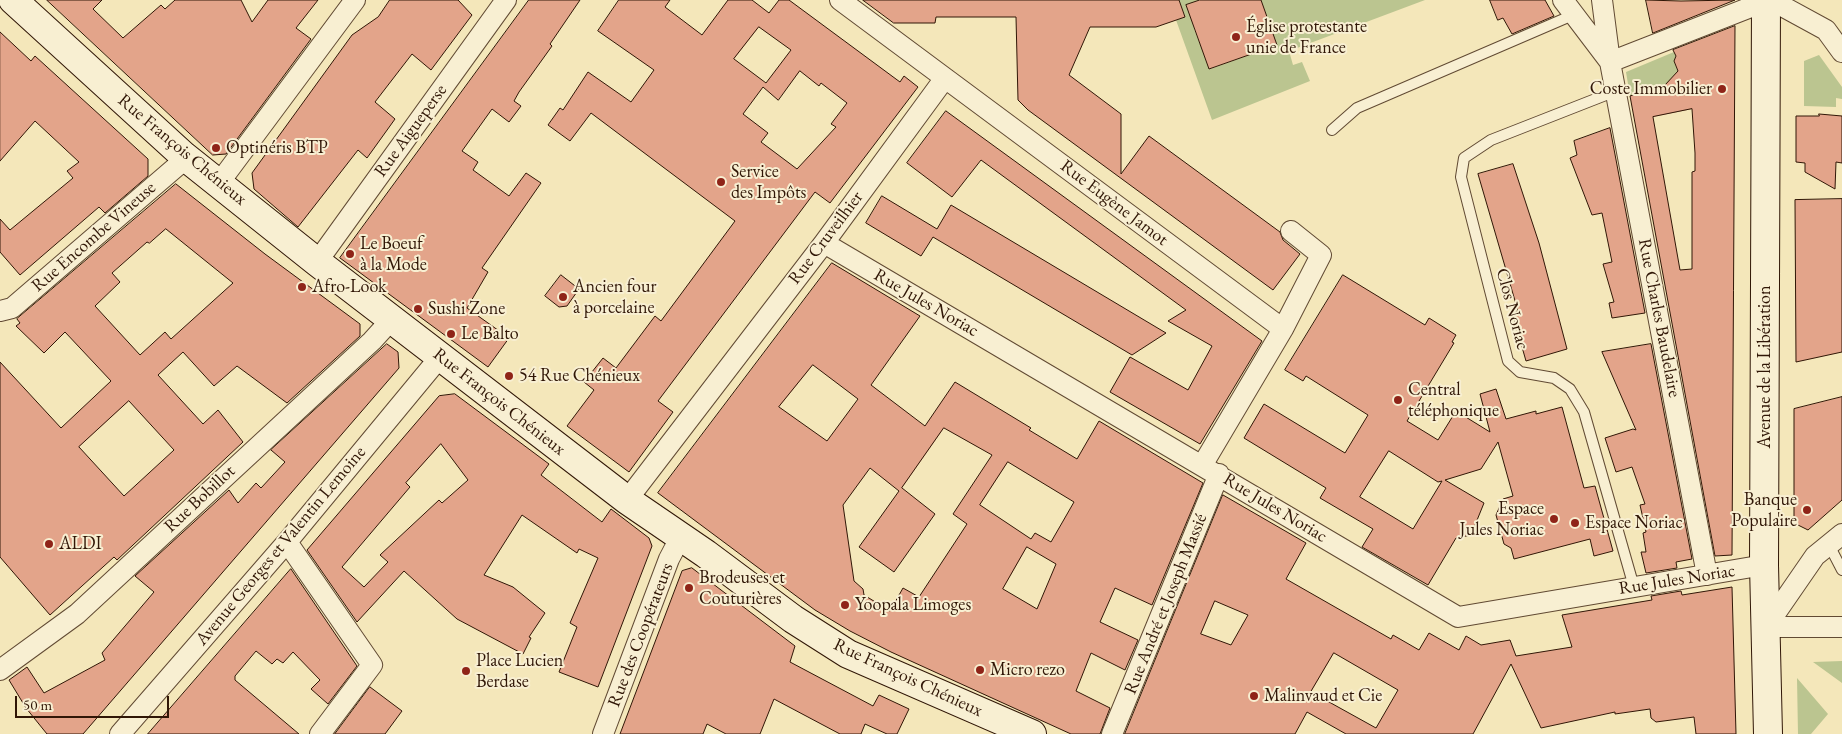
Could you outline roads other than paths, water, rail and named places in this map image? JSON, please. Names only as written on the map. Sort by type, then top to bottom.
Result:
[{"type":"main road","name":"Rue François Chénieux","points":[[13,0],[184,156],[317,262],[627,500],[706,554],[792,620],[848,654],[1032,734]]},
{"type":"main road","name":"Avenue de la Libération","points":[[1765,0],[1764,565],[1768,734]]},
{"type":"street","points":[[219,184],[355,0]]},
{"type":"street","name":"Rue Aigueperse","points":[[317,262],[506,0]]},
{"type":"street","points":[[840,0],[945,78]]},
{"type":"street","name":"Rue Charles Baudelaire","points":[[1602,0],[1610,62],[1707,575]]},
{"type":"street","points":[[1568,7],[1610,62],[1765,0]]},
{"type":"street","points":[[1771,0],[1826,30],[1842,52]]},
{"type":"street","name":"Rue Cruveilhier","points":[[627,500],[824,243],[945,78]]},
{"type":"street","name":"Rue Eugène Jamot","points":[[945,78],[1283,329]]},
{"type":"street","name":"Rue Encombe Vineuse","points":[[0,311],[12,308],[176,167],[184,156]]},
{"type":"street","points":[[1211,469],[1321,255],[1291,231]]},
{"type":"street","name":"Rue Jules Noriac","points":[[824,243],[1211,469],[1458,617],[1764,565]]},
{"type":"street","name":"Rue Bobillot","points":[[0,670],[77,614],[372,341],[392,319]]},
{"type":"street","name":"Avenue Georges et Valentin Lemoine","points":[[120,734],[287,542],[440,357]]},
{"type":"street","name":"Rue André et Joseph Massié","points":[[1112,734],[1211,469]]},
{"type":"street","name":"Rue des Coopérateurs","points":[[603,734],[669,559],[680,538]]},
{"type":"street","points":[[1766,628],[1816,556],[1836,539]]},
{"type":"street","points":[[287,542],[372,665],[320,734]]},
{"type":"street","points":[[1766,628],[1842,627]]},
{"type":"lane","points":[[1332,130],[1357,108],[1568,7]]},
{"type":"lane","name":"Clos Noriac","points":[[1616,91],[1491,140],[1464,158],[1461,177],[1508,362],[1520,372],[1554,378],[1570,389],[1584,412],[1634,587]]},
{"type":"lane","points":[[1836,539],[1842,570]]},
{"type":"place","name":"Église protestante unie de France","points":[[1236,37]]},
{"type":"place","name":"Coste Immobilier","points":[[1722,89]]},
{"type":"place","name":"Optinéris BTP","points":[[216,148]]},
{"type":"place","name":"Service des Impôts","points":[[721,182]]},
{"type":"place","name":"Le Boeuf à la Mode","points":[[350,254]]},
{"type":"place","name":"Afro-Look","points":[[302,287]]},
{"type":"place","name":"Ancien four à porcelaine","points":[[563,297]]},
{"type":"place","name":"Sushi Zone","points":[[418,309]]},
{"type":"place","name":"Le Balto","points":[[451,334]]},
{"type":"place","name":"54 Rue Chénieux","points":[[509,376]]},
{"type":"place","name":"Central téléphonique","points":[[1398,400]]},
{"type":"place","name":"Banque Populaire","points":[[1807,510]]},
{"type":"place","name":"Espace Jules Noriac","points":[[1554,519]]},
{"type":"place","name":"Espace Noriac","points":[[1575,523]]},
{"type":"place","name":"ALDI","points":[[49,544]]},
{"type":"place","name":"Brodeuses et Couturières","points":[[689,588]]},
{"type":"place","name":"Yoopala Limoges","points":[[845,605]]},
{"type":"place","name":"Micro rezo","points":[[980,670]]},
{"type":"place","name":"Place Lucien Berdase","points":[[466,671]]},
{"type":"place","name":"Malinvaud et Cie","points":[[1254,696]]}]
